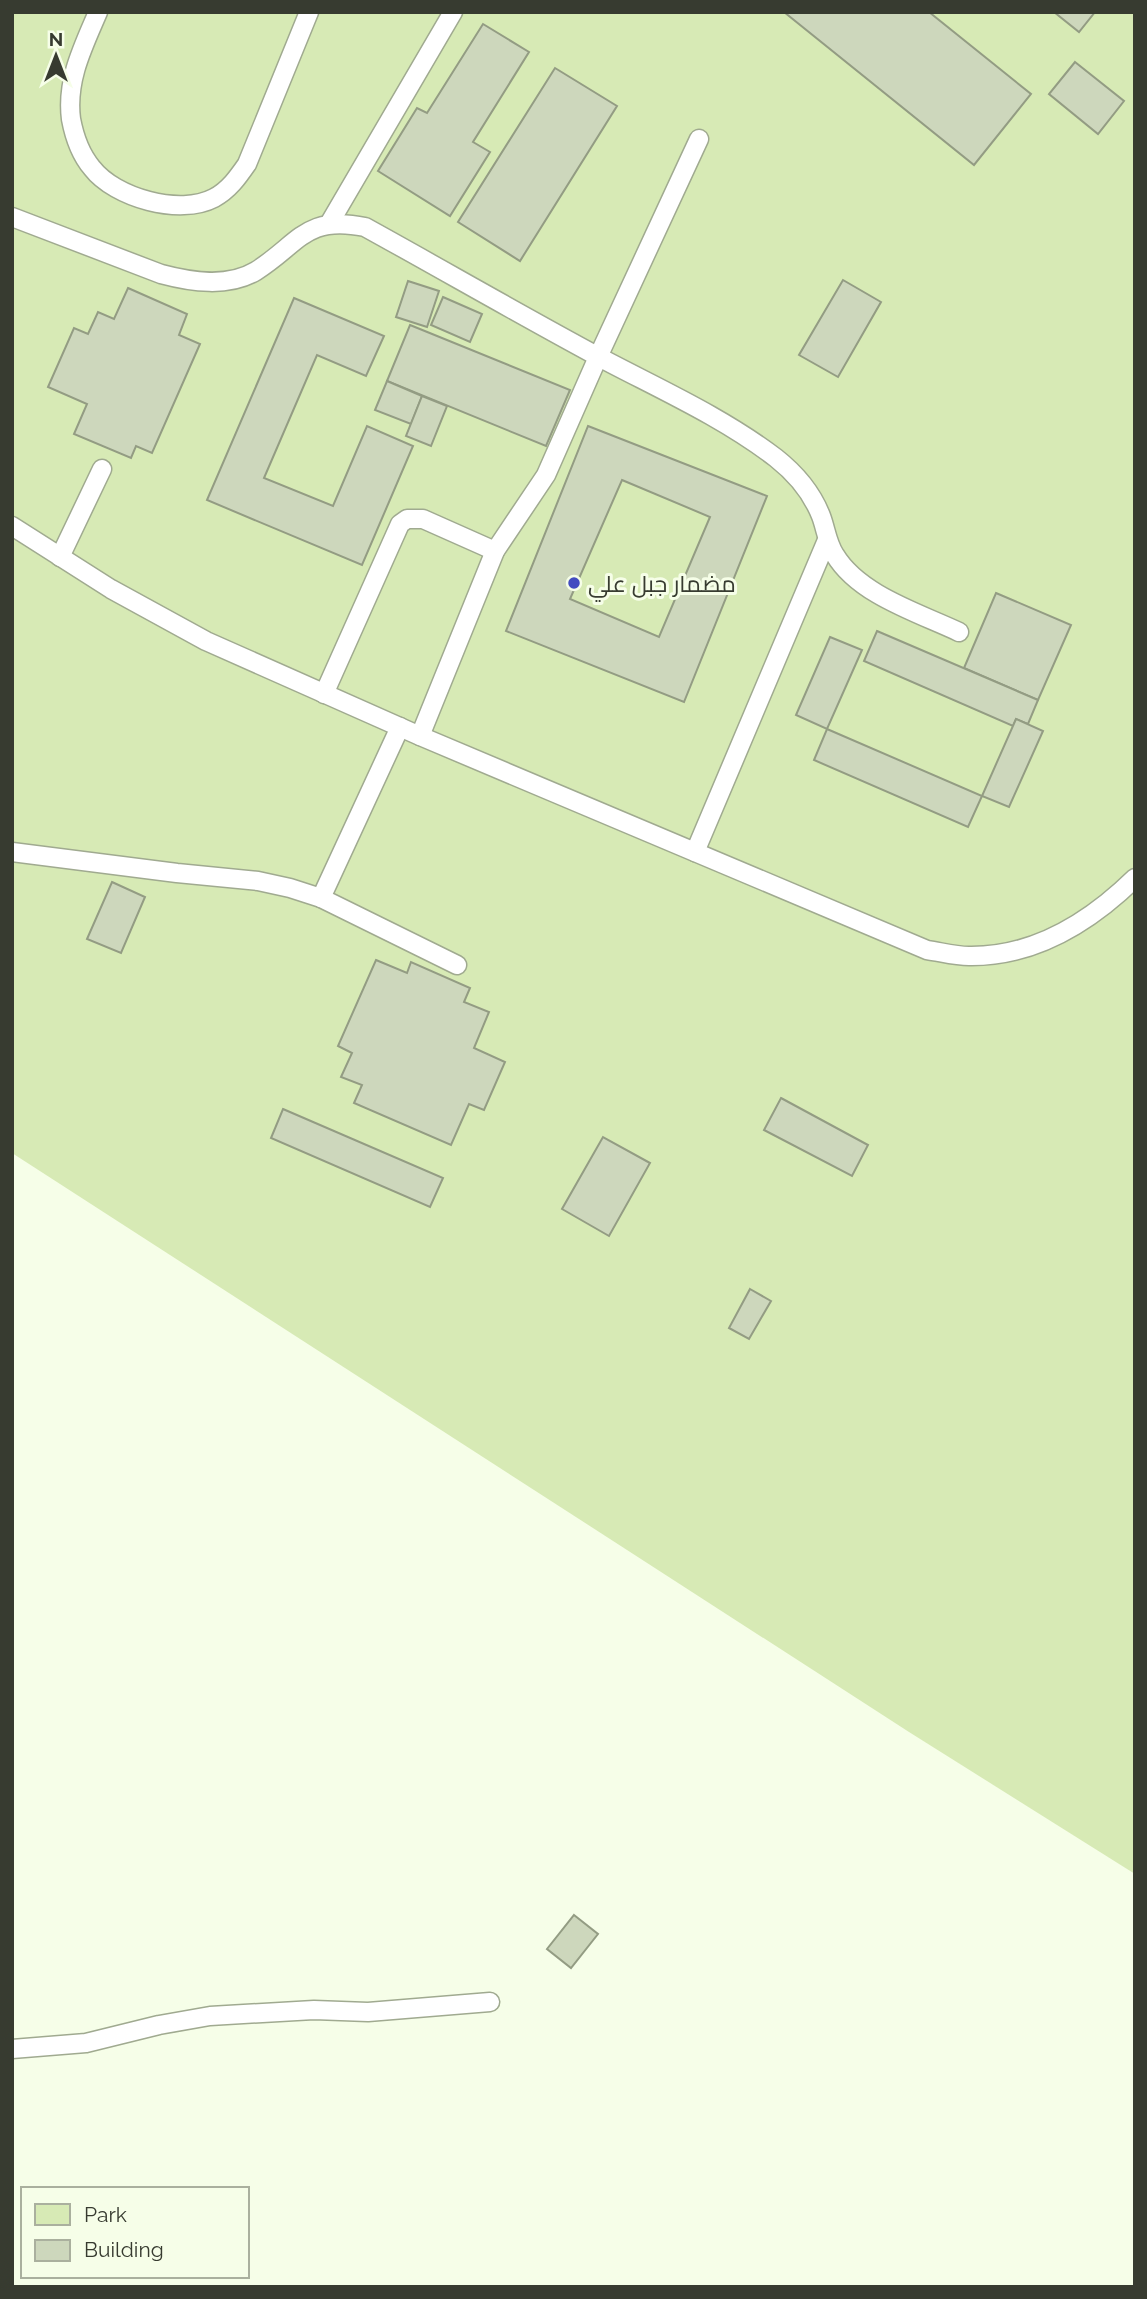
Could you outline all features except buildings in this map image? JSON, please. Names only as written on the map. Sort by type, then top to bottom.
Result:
[{"type":"lane","points":[[98,12],[75,67],[70,94],[71,120],[79,145],[92,169],[113,187],[138,198],[164,204],[190,205],[213,198],[233,184],[247,164],[309,12]]},
{"type":"lane","points":[[329,224],[453,12]]},
{"type":"lane","points":[[420,736],[495,551],[546,475],[699,139]]},
{"type":"lane","points":[[12,217],[161,274],[208,282],[232,279],[254,272],[314,228],[329,224],[365,228],[690,405],[775,458],[794,474],[809,494],[821,516],[827,540],[848,572],[878,594],[960,632]]},
{"type":"lane","points":[[60,556],[102,469]]},
{"type":"lane","points":[[324,694],[400,524],[407,519],[423,519],[495,551]]},
{"type":"lane","points":[[12,526],[170,623],[420,736],[927,950],[969,956],[1011,953],[1051,940],[1087,918],[1135,878]]},
{"type":"lane","points":[[695,852],[827,540]]},
{"type":"lane","points":[[321,898],[400,727]]},
{"type":"lane","points":[[12,852],[258,881],[321,898],[457,965]]},
{"type":"lane","points":[[12,2049],[86,2043],[210,2016],[314,2010],[368,2012],[490,2001]]},
{"type":"green space","name":"مضمار جبل علي","points":[[12,12],[1135,12],[1135,1874],[909,1732],[12,1153]]},
{"type":"place","name":"مضمار جبل علي","points":[[574,583]]}]
